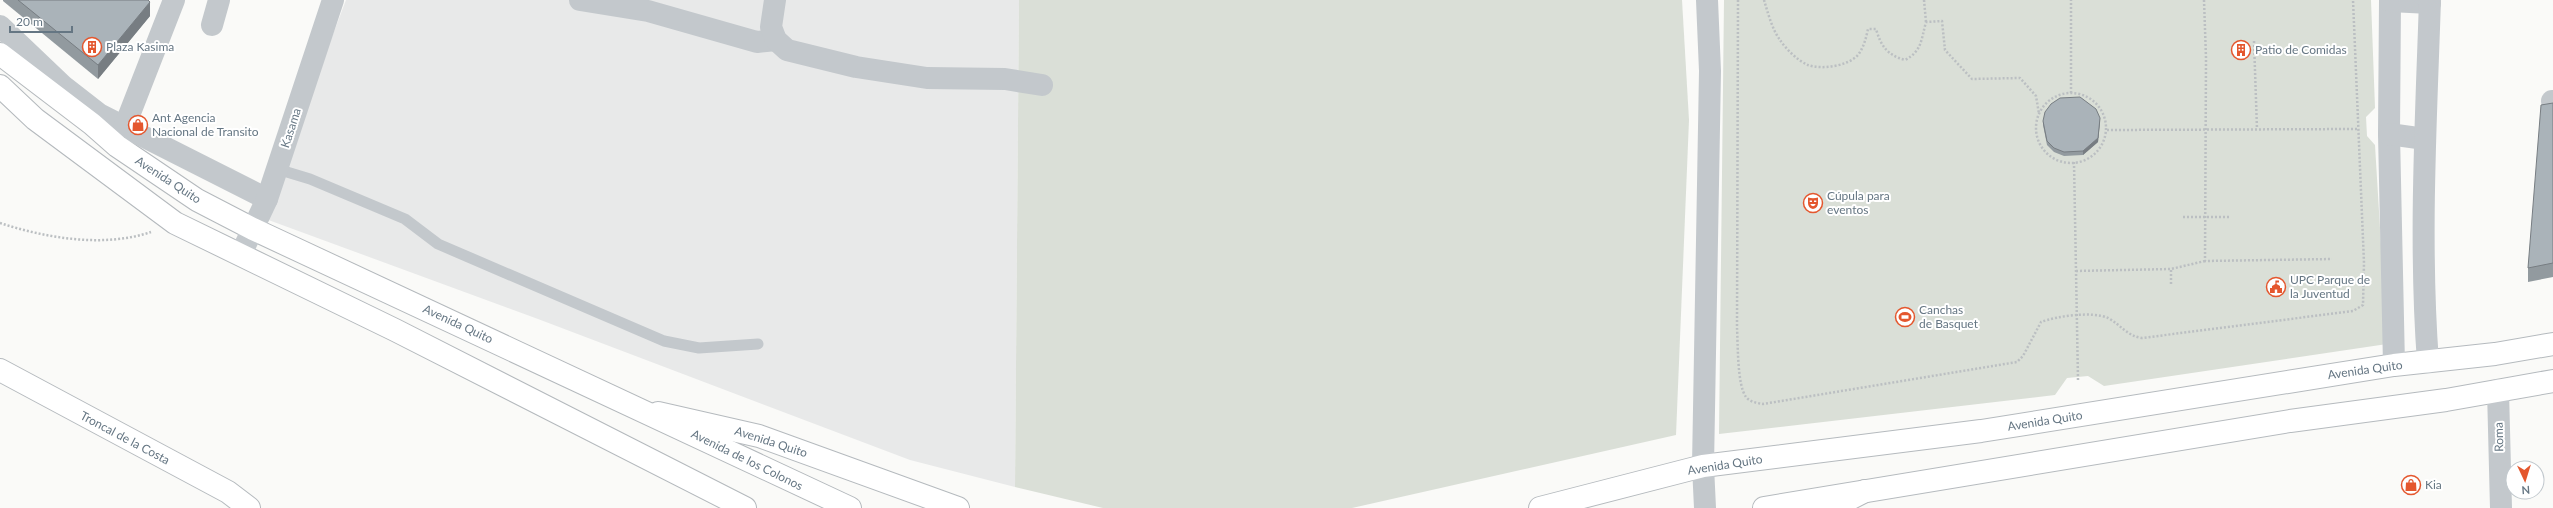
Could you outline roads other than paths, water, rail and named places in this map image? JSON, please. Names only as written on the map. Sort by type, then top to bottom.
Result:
[{"type":"main road","name":"Avenida Quito","points":[[0,54],[92,124],[121,137],[197,200],[253,228],[645,410],[759,436],[958,508]]},
{"type":"main road","points":[[0,86],[35,119],[175,223],[241,254],[745,508]]},
{"type":"main road","name":"Avenida Quito","points":[[1540,508],[1703,466],[1981,431],[2394,365],[2428,362],[2553,344]]},
{"type":"main road","name":"Troncal de la Costa","points":[[0,370],[228,492],[249,508]]},
{"type":"main road","points":[[1764,508],[2290,421],[2446,400],[2553,381]]},
{"type":"main road","name":"Avenida de los Colonos","points":[[645,410],[790,481],[850,508]]},
{"type":"main road","points":[[1832,508],[1865,492]]},
{"type":"street","points":[[121,137],[174,0]]},
{"type":"street","points":[[212,25],[220,0]]},
{"type":"street","name":"Kasama","points":[[241,254],[267,200],[333,0]]},
{"type":"street","points":[[580,0],[648,11],[757,42],[776,40]]},
{"type":"street","points":[[775,0],[770,19],[776,40],[787,50],[856,67],[927,78],[1005,79],[1042,85]]},
{"type":"street","points":[[1705,508],[1703,466],[1710,71],[1707,0]]},
{"type":"street","points":[[2394,365],[2389,134],[2390,0],[2430,1],[2425,139],[2423,300],[2428,362]]},
{"type":"street","points":[[0,26],[63,86],[99,114],[121,137],[267,200]]},
{"type":"street","points":[[2389,134],[2425,139]]},
{"type":"street","name":"Roma","points":[[2498,390],[2501,508]]},
{"type":"lane","points":[[277,169],[310,179],[405,219],[438,244],[664,341],[699,348],[758,344]]},
{"type":"place","name":"Plaza Kasima","points":[[92,47]]},
{"type":"place","name":"Patio de Comidas","points":[[2241,50]]},
{"type":"place","name":"Ant Agencia Nacional de Transito","points":[[138,125]]},
{"type":"place","name":"Cúpula para eventos","points":[[1813,203]]},
{"type":"place","name":"UPC Parque de la Juventud","points":[[2276,287]]},
{"type":"place","name":"Canchas de Basquet","points":[[1905,317]]},
{"type":"place","name":"Kia","points":[[2411,485]]}]
